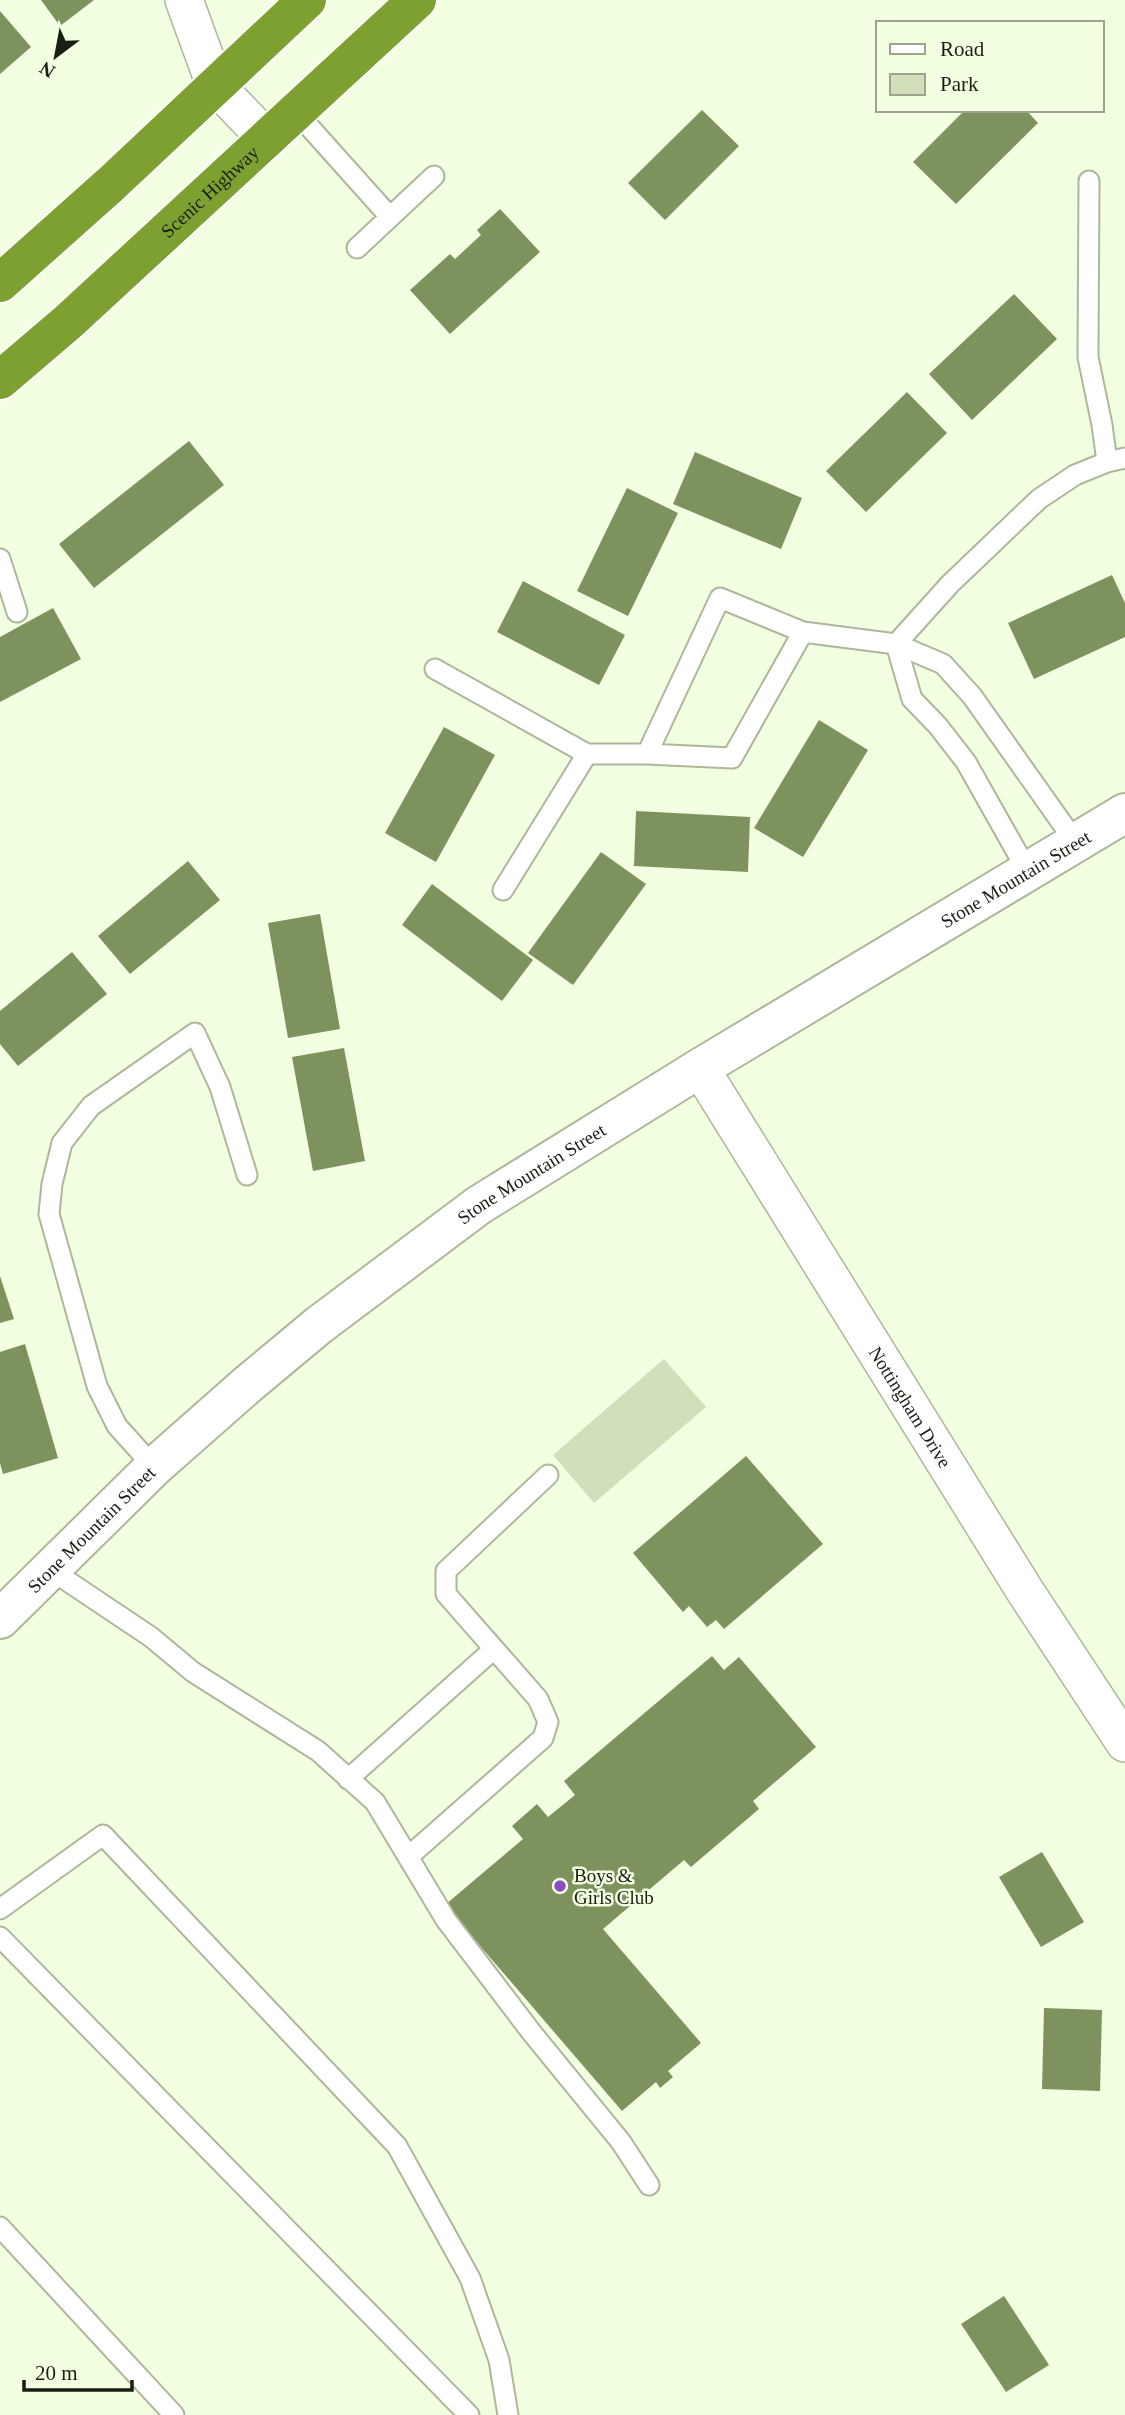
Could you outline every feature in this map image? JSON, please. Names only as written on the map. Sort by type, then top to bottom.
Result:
[{"type":"highway","points":[[0,283],[111,184],[307,0]]},
{"type":"highway","name":"Scenic Highway","points":[[0,380],[68,322],[417,0]]},
{"type":"main road","name":"Stone Mountain Street","points":[[0,1619],[154,1467],[319,1325],[480,1205],[700,1068],[1125,813]]},
{"type":"street","points":[[184,0],[215,85],[267,139]]},
{"type":"street","name":"Nottingham Drive","points":[[700,1068],[1025,1591],[1125,1742]]},
{"type":"lane","points":[[296,113],[390,217]]},
{"type":"lane","points":[[357,248],[434,176]]},
{"type":"lane","points":[[896,644],[950,584],[1038,499],[1075,475],[1116,460],[1102,425],[1088,357],[1089,181]]},
{"type":"lane","points":[[0,559],[17,612]]},
{"type":"lane","points":[[647,754],[720,598],[803,632],[896,644],[943,664],[972,696],[1076,843]]},
{"type":"lane","points":[[435,669],[587,754],[732,758],[803,632]]},
{"type":"lane","points":[[896,644],[912,699],[938,726],[966,762],[1028,872]]},
{"type":"lane","points":[[503,890],[587,754]]},
{"type":"lane","points":[[154,1467],[117,1426],[97,1386],[49,1214],[52,1184],[62,1143],[91,1106],[195,1033],[220,1087],[247,1175]]},
{"type":"lane","points":[[408,1857],[543,1738],[548,1722],[538,1699],[446,1594],[446,1571],[548,1475]]},
{"type":"lane","points":[[51,1570],[151,1637],[193,1672],[318,1751],[375,1802],[446,1920],[532,2033],[621,2142],[649,2185]]},
{"type":"lane","points":[[348,1779],[494,1649]]},
{"type":"lane","points":[[0,1909],[103,1835],[397,2146],[470,2278],[499,2360],[508,2415]]},
{"type":"lane","points":[[0,1937],[469,2415]]},
{"type":"lane","points":[[0,2227],[174,2415]]},
{"type":"green space","points":[[664,1359],[706,1407],[594,1503],[553,1455]]},
{"type":"building","points":[[41,0],[94,0],[60,26]]},
{"type":"building","points":[[0,11],[31,47],[0,74]]},
{"type":"building","points":[[702,110],[739,146],[665,220],[628,183]]},
{"type":"building","points":[[963,112],[1028,112],[1038,123],[956,204],[913,162]]},
{"type":"building","points":[[500,209],[540,252],[450,334],[410,290],[450,254],[455,259],[481,235],[477,230]]},
{"type":"building","points":[[1014,294],[1057,339],[972,420],[929,374]]},
{"type":"building","points":[[907,392],[947,433],[866,512],[826,471]]},
{"type":"building","points":[[189,441],[224,485],[94,588],[59,544]]},
{"type":"building","points":[[695,452],[802,498],[781,549],[673,504]]},
{"type":"building","points":[[627,488],[678,513],[628,616],[577,591]]},
{"type":"building","points":[[1112,575],[1125,603],[1125,637],[1034,679],[1008,623]]},
{"type":"building","points":[[523,581],[625,635],[599,685],[497,632]]},
{"type":"building","points":[[53,608],[81,659],[0,702],[0,637]]},
{"type":"building","points":[[819,720],[868,750],[803,857],[754,828]]},
{"type":"building","points":[[444,727],[495,755],[436,862],[385,833]]},
{"type":"building","points":[[636,811],[750,817],[748,872],[634,866]]},
{"type":"building","points":[[601,852],[646,884],[573,985],[528,953]]},
{"type":"building","points":[[188,861],[220,900],[130,974],[98,936]]},
{"type":"building","points":[[432,884],[533,960],[502,1001],[402,925]]},
{"type":"building","points":[[320,914],[340,1029],[288,1038],[268,923]]},
{"type":"building","points":[[72,952],[107,994],[18,1066],[0,1044],[0,1011]]},
{"type":"building","points":[[344,1048],[365,1161],[313,1171],[292,1057]]},
{"type":"building","points":[[0,1276],[14,1319],[0,1323]]},
{"type":"building","points":[[25,1344],[58,1458],[3,1474],[0,1463],[0,1352]]},
{"type":"building","points":[[746,1456],[823,1544],[724,1629],[716,1620],[707,1627],[689,1606],[683,1612],[633,1553]]},
{"type":"building","name":"Boys & Girls Club","points":[[712,1656],[724,1670],[739,1657],[816,1747],[753,1801],[759,1809],[691,1867],[684,1860],[603,1929],[701,2043],[668,2071],[673,2077],[660,2088],[656,2082],[622,2111],[445,1905],[523,1839],[512,1826],[537,1804],[548,1817],[575,1795],[564,1781]]},
{"type":"building","points":[[1042,1852],[1084,1922],[1041,1947],[999,1877]]},
{"type":"building","points":[[1044,2008],[1102,2010],[1100,2091],[1042,2089]]},
{"type":"building","points":[[1004,2296],[1049,2365],[1006,2392],[961,2324]]},
{"type":"place","name":"Boys & Girls Club","points":[[560,1886]]}]
